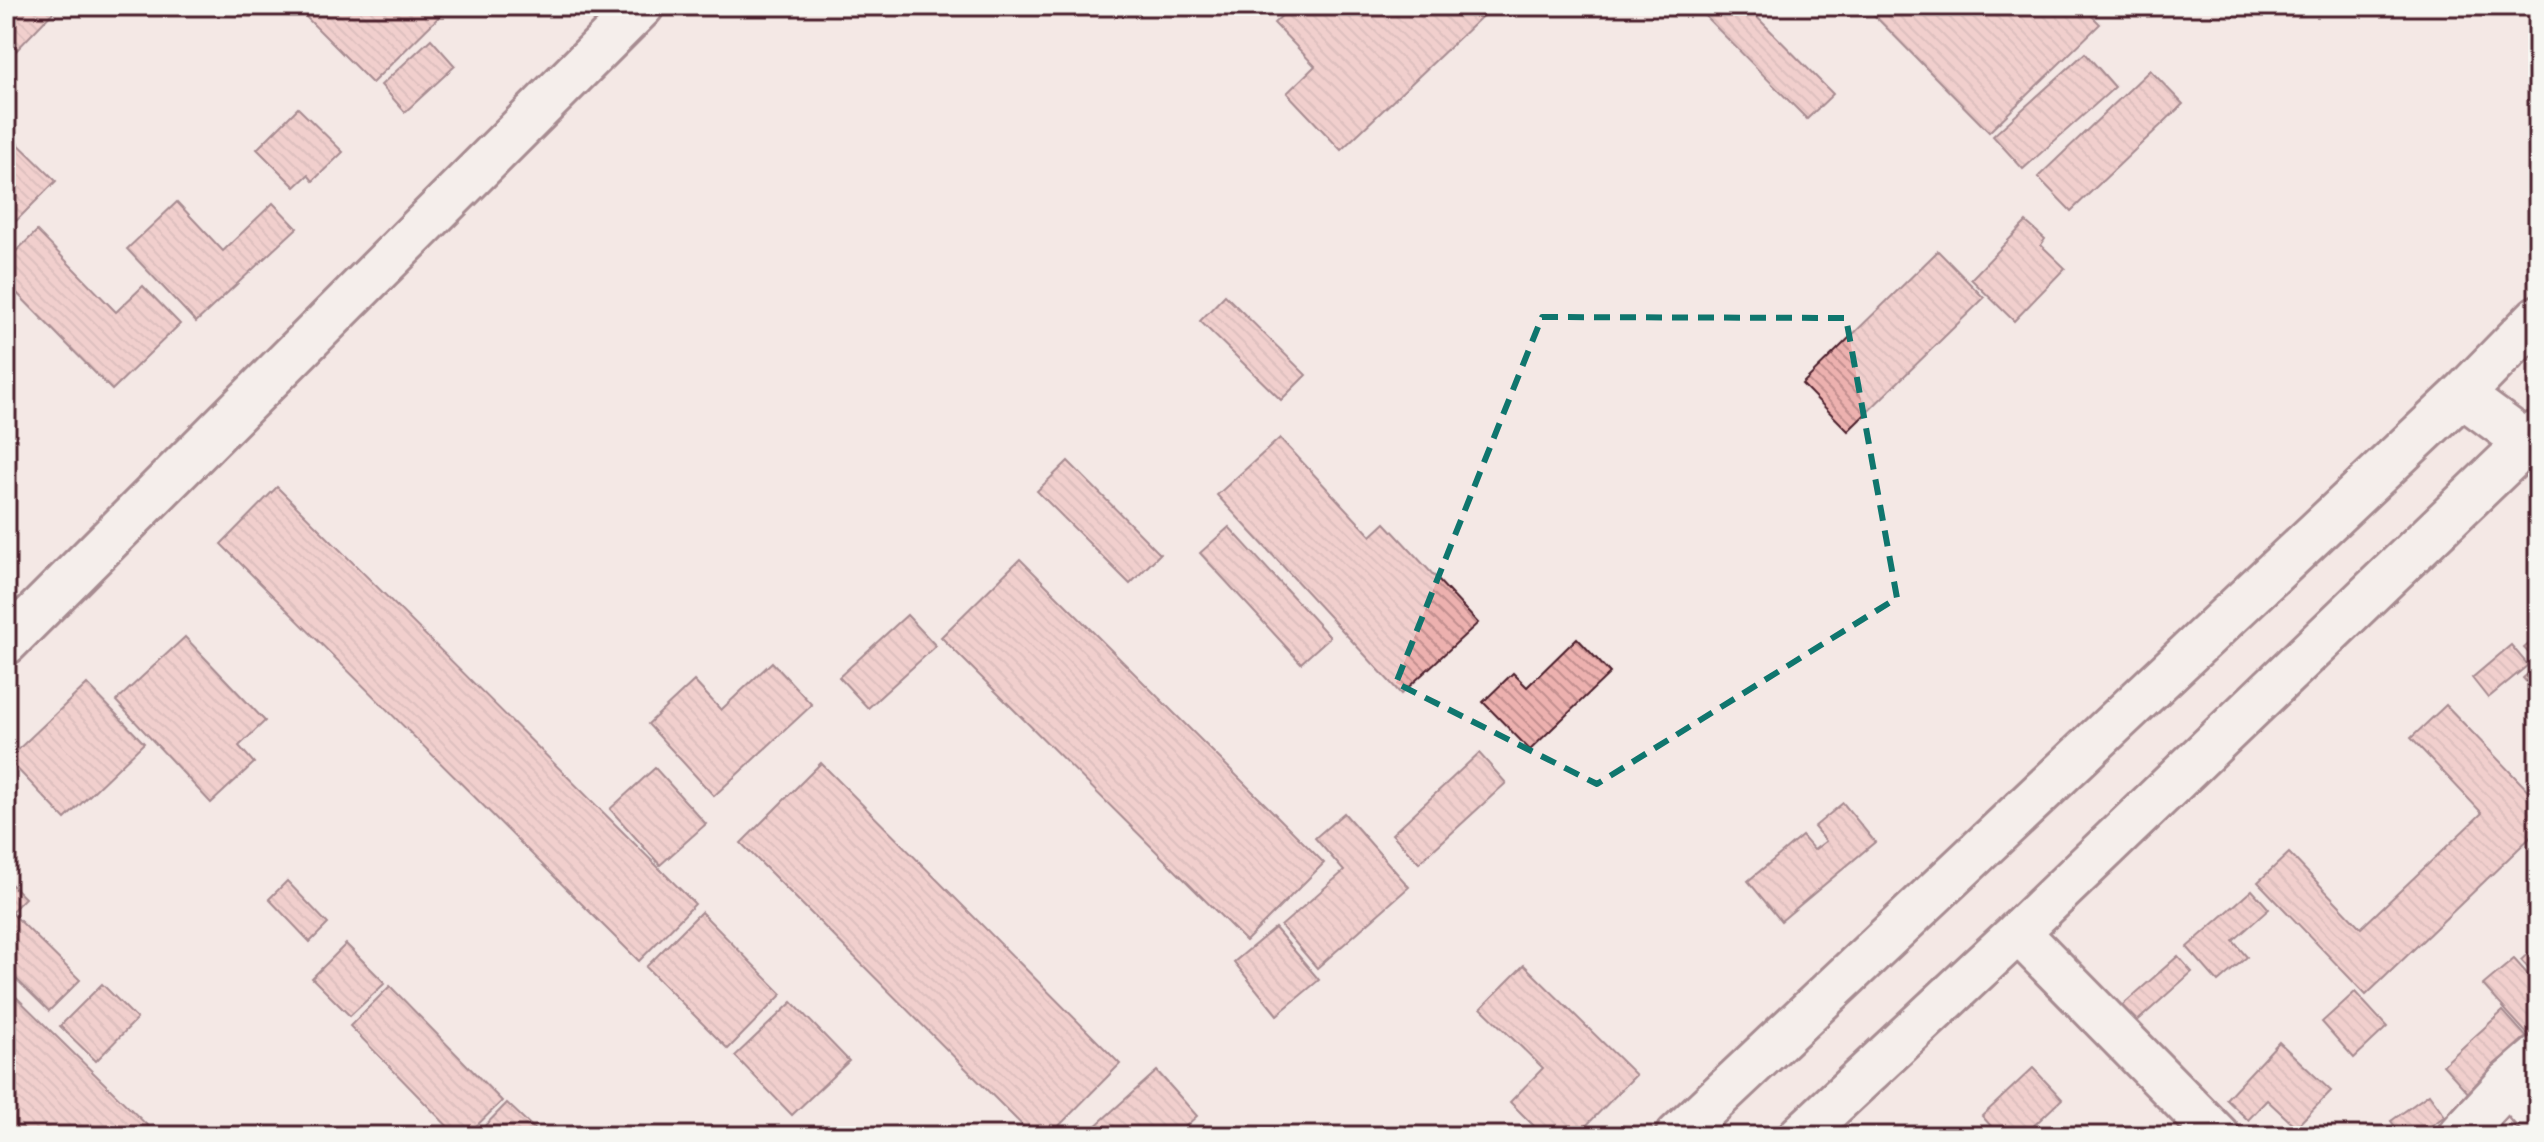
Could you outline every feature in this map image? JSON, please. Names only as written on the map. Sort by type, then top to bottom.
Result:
[{"type":"street","points":[[6,643],[642,6]]},
{"type":"street","points":[[1677,1136],[2462,395],[2538,317]]},
{"type":"street","points":[[1800,1136],[2534,442],[2462,395]]},
{"type":"street","points":[[2018,932],[2218,1136]]},
{"type":"street","points":[[2459,1136],[2523,1070],[2538,1117]]},
{"type":"highlighted area","points":[[1542,317],[1846,318],[1897,598],[1597,784],[1396,683]]},
{"type":"building","points":[[6,6],[59,6],[10,57],[6,53]]},
{"type":"building","points":[[317,6],[450,6],[372,83],[306,17]]},
{"type":"building","points":[[1292,6],[1493,6],[1341,150],[1287,93],[1315,66],[1274,23]]},
{"type":"building","points":[[1713,6],[1746,6],[1833,94],[1807,119],[1704,15]]},
{"type":"building","points":[[1865,6],[2082,6],[2100,24],[1989,132]]},
{"type":"building","points":[[431,39],[455,66],[405,112],[381,85]]},
{"type":"building","points":[[2085,53],[2115,87],[2023,169],[1993,136]]},
{"type":"building","points":[[2150,70],[2183,104],[2071,211],[2038,177]]},
{"type":"building","points":[[298,108],[343,152],[313,181],[308,175],[295,187],[257,149]]},
{"type":"building","points":[[6,132],[56,181],[6,231]]},
{"type":"building","points":[[177,202],[223,251],[273,203],[297,228],[196,322],[127,249]]},
{"type":"building","points":[[2026,222],[2045,239],[2041,245],[2065,268],[2014,321],[1971,279]]},
{"type":"building","points":[[37,231],[116,312],[143,286],[180,324],[112,390],[6,282],[6,261]]},
{"type":"building","points":[[1938,251],[1984,298],[1848,431],[1802,384]]},
{"type":"building","points":[[1225,295],[1306,375],[1281,400],[1200,321]]},
{"type":"building","points":[[1280,438],[1371,536],[1385,523],[1478,623],[1401,694],[1217,495]]},
{"type":"building","points":[[1068,461],[1160,554],[1130,584],[1037,491]]},
{"type":"building","points":[[277,487],[695,904],[639,961],[221,544]]},
{"type":"building","points":[[1229,527],[1330,637],[1301,663],[1200,553]]},
{"type":"building","points":[[1020,559],[1324,863],[1246,941],[941,637]]},
{"type":"building","points":[[907,615],[936,646],[868,708],[839,677]]},
{"type":"building","points":[[2538,636],[2538,663],[2524,648]]},
{"type":"building","points":[[185,637],[265,721],[239,746],[254,763],[211,803],[116,701]]},
{"type":"building","points":[[1577,638],[1610,673],[1530,750],[1483,702],[1513,673],[1527,687]]},
{"type":"building","points":[[2511,645],[2528,665],[2488,698],[2472,678]]},
{"type":"building","points":[[772,662],[812,705],[714,796],[648,724],[694,681],[721,710]]},
{"type":"building","points":[[2538,665],[2538,695],[2523,678]]},
{"type":"building","points":[[87,684],[144,743],[65,819],[8,759]]},
{"type":"building","points":[[2446,705],[2538,801],[2538,830],[2366,995],[2258,882],[2289,853],[2361,928],[2482,813],[2411,738]]},
{"type":"building","points":[[1479,753],[1506,783],[1419,863],[1392,834]]},
{"type":"building","points":[[821,763],[1120,1064],[1049,1136],[1033,1136],[741,843]]},
{"type":"building","points":[[655,768],[706,824],[660,865],[610,809]]},
{"type":"building","points":[[1843,803],[1875,842],[1781,921],[1748,881],[1802,836],[1814,850],[1826,841],[1814,827]]},
{"type":"building","points":[[1344,813],[1409,887],[1317,968],[1281,926],[1344,871],[1315,838]]},
{"type":"building","points":[[6,879],[25,898],[11,912],[80,980],[49,1011],[6,969]]},
{"type":"building","points":[[287,881],[328,924],[310,942],[269,899]]},
{"type":"building","points":[[2252,890],[2269,909],[2233,941],[2247,957],[2218,982],[2187,947]]},
{"type":"building","points":[[701,912],[782,994],[728,1049],[646,967]]},
{"type":"building","points":[[1275,928],[1319,980],[1277,1015],[1234,962]]},
{"type":"building","points":[[346,944],[385,983],[350,1016],[312,978]]},
{"type":"building","points":[[2538,944],[2538,979],[2521,960]]},
{"type":"building","points":[[2178,956],[2192,972],[2134,1024],[2119,1008]]},
{"type":"building","points":[[2514,959],[2538,986],[2538,1046],[2483,985]]},
{"type":"building","points":[[1524,965],[1636,1075],[1576,1136],[1544,1136],[1510,1102],[1543,1068],[1481,1008]]},
{"type":"building","points":[[102,984],[137,1019],[96,1061],[60,1026]]},
{"type":"building","points":[[390,986],[502,1101],[466,1136],[457,1136],[350,1026]]},
{"type":"building","points":[[6,987],[158,1136],[6,1136]]},
{"type":"building","points":[[2355,992],[2387,1027],[2354,1058],[2322,1022]]},
{"type":"building","points":[[792,1002],[849,1061],[792,1115],[735,1056]]},
{"type":"building","points":[[2503,1011],[2530,1041],[2471,1096],[2443,1065]]},
{"type":"building","points":[[2279,1042],[2331,1091],[2296,1127],[2267,1100],[2248,1120],[2226,1099]]},
{"type":"building","points":[[2033,1068],[2062,1099],[2023,1136],[2000,1136],[1982,1116]]},
{"type":"building","points":[[1157,1071],[1197,1116],[1175,1136],[1084,1136]]},
{"type":"building","points":[[2429,1094],[2445,1116],[2417,1136],[2402,1136],[2391,1121]]},
{"type":"building","points":[[507,1103],[542,1136],[475,1136]]}]
